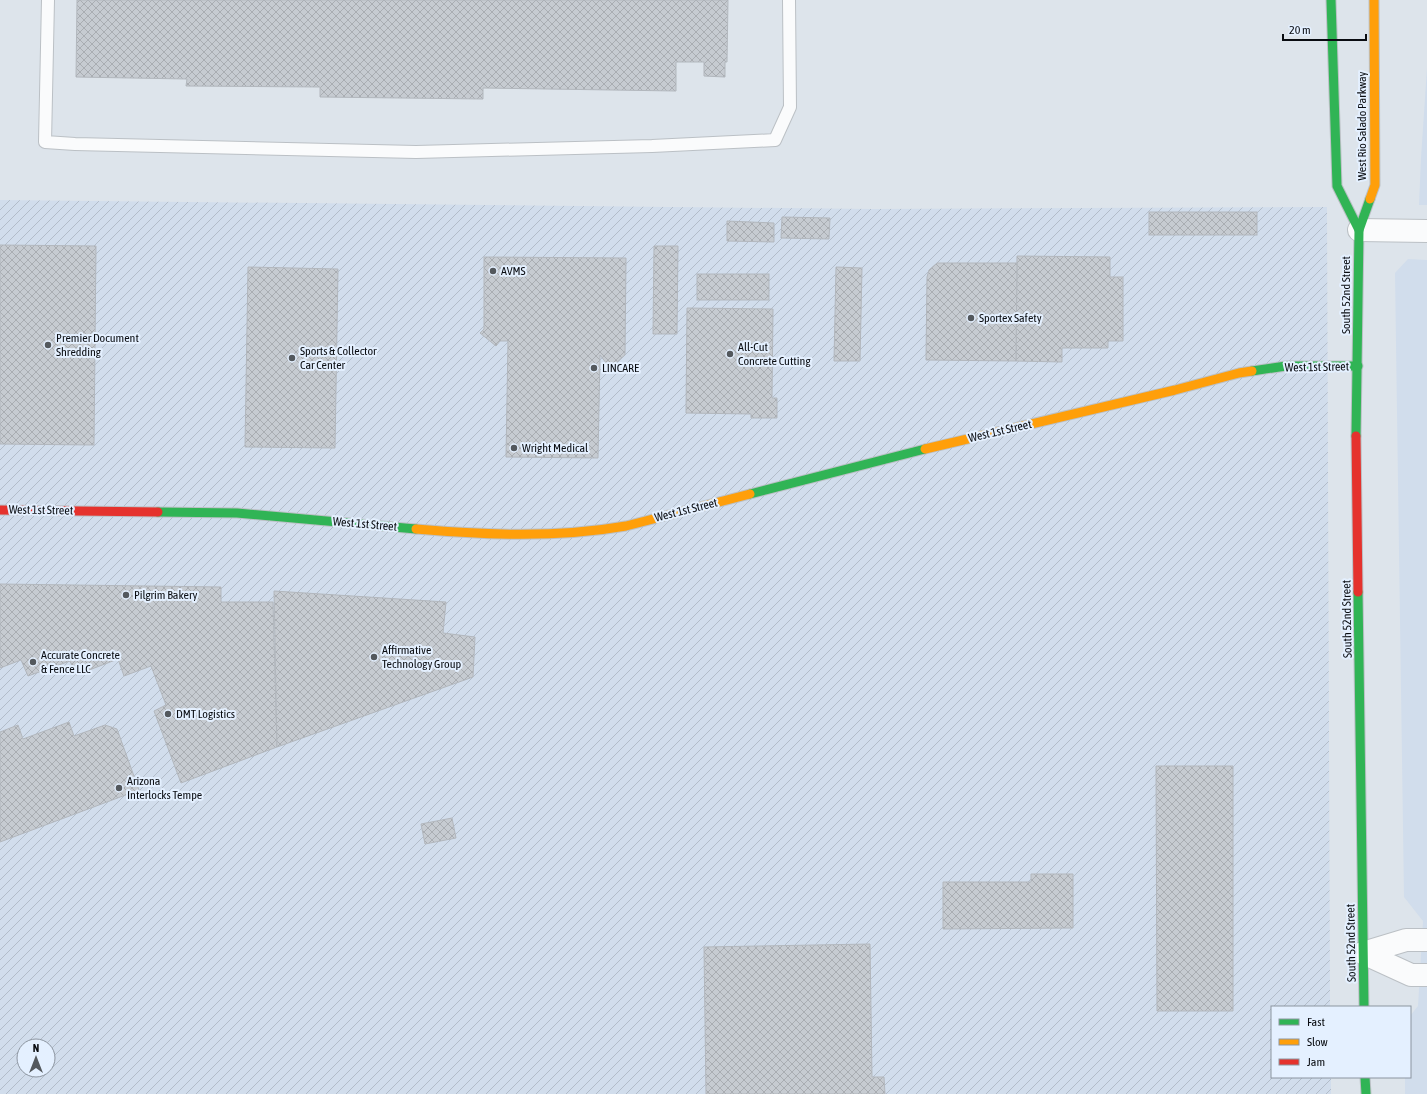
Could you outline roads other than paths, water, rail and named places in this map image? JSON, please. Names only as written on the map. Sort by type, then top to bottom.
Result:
[{"type":"street","points":[[1331,0],[1337,186],[1359,230],[1427,231]]},
{"type":"street","name":"West Rio Salado Parkway","points":[[1359,230],[1375,185],[1374,0]]},
{"type":"street","name":"South 52nd Street","points":[[1359,230],[1356,442],[1364,1006]]},
{"type":"street","name":"West 1st Street","points":[[0,510],[237,513],[485,533],[551,534],[609,529],[626,526],[908,453],[1175,390],[1239,373],[1286,366],[1358,366]]},
{"type":"street","points":[[1363,953],[1406,940],[1427,940]]},
{"type":"street","points":[[1363,953],[1411,975],[1427,976]]},
{"type":"street","points":[[1365,1078],[1366,1094]]},
{"type":"lane","points":[[48,0],[45,142],[416,152],[652,146],[775,140],[790,107],[789,0]]},
{"type":"place","name":"AVMS","points":[[493,271]]},
{"type":"place","name":"Sportex Safety","points":[[971,318]]},
{"type":"place","name":"Premier Document Shredding","points":[[48,345]]},
{"type":"place","name":"All-Cut Concrete Cutting","points":[[730,354]]},
{"type":"place","name":"Sports & Collector Car Center","points":[[292,358]]},
{"type":"place","name":"LINCARE","points":[[594,368]]},
{"type":"place","name":"Wright Medical","points":[[514,448]]},
{"type":"place","name":"Pilgrim Bakery","points":[[126,595]]},
{"type":"place","name":"Affirmative Technology Group","points":[[374,657]]},
{"type":"place","name":"Accurate Concrete & Fence LLC","points":[[33,662]]},
{"type":"place","name":"DMT Logistics","points":[[168,714]]},
{"type":"place","name":"Arizona Interlocks Tempe","points":[[119,788]]}]
